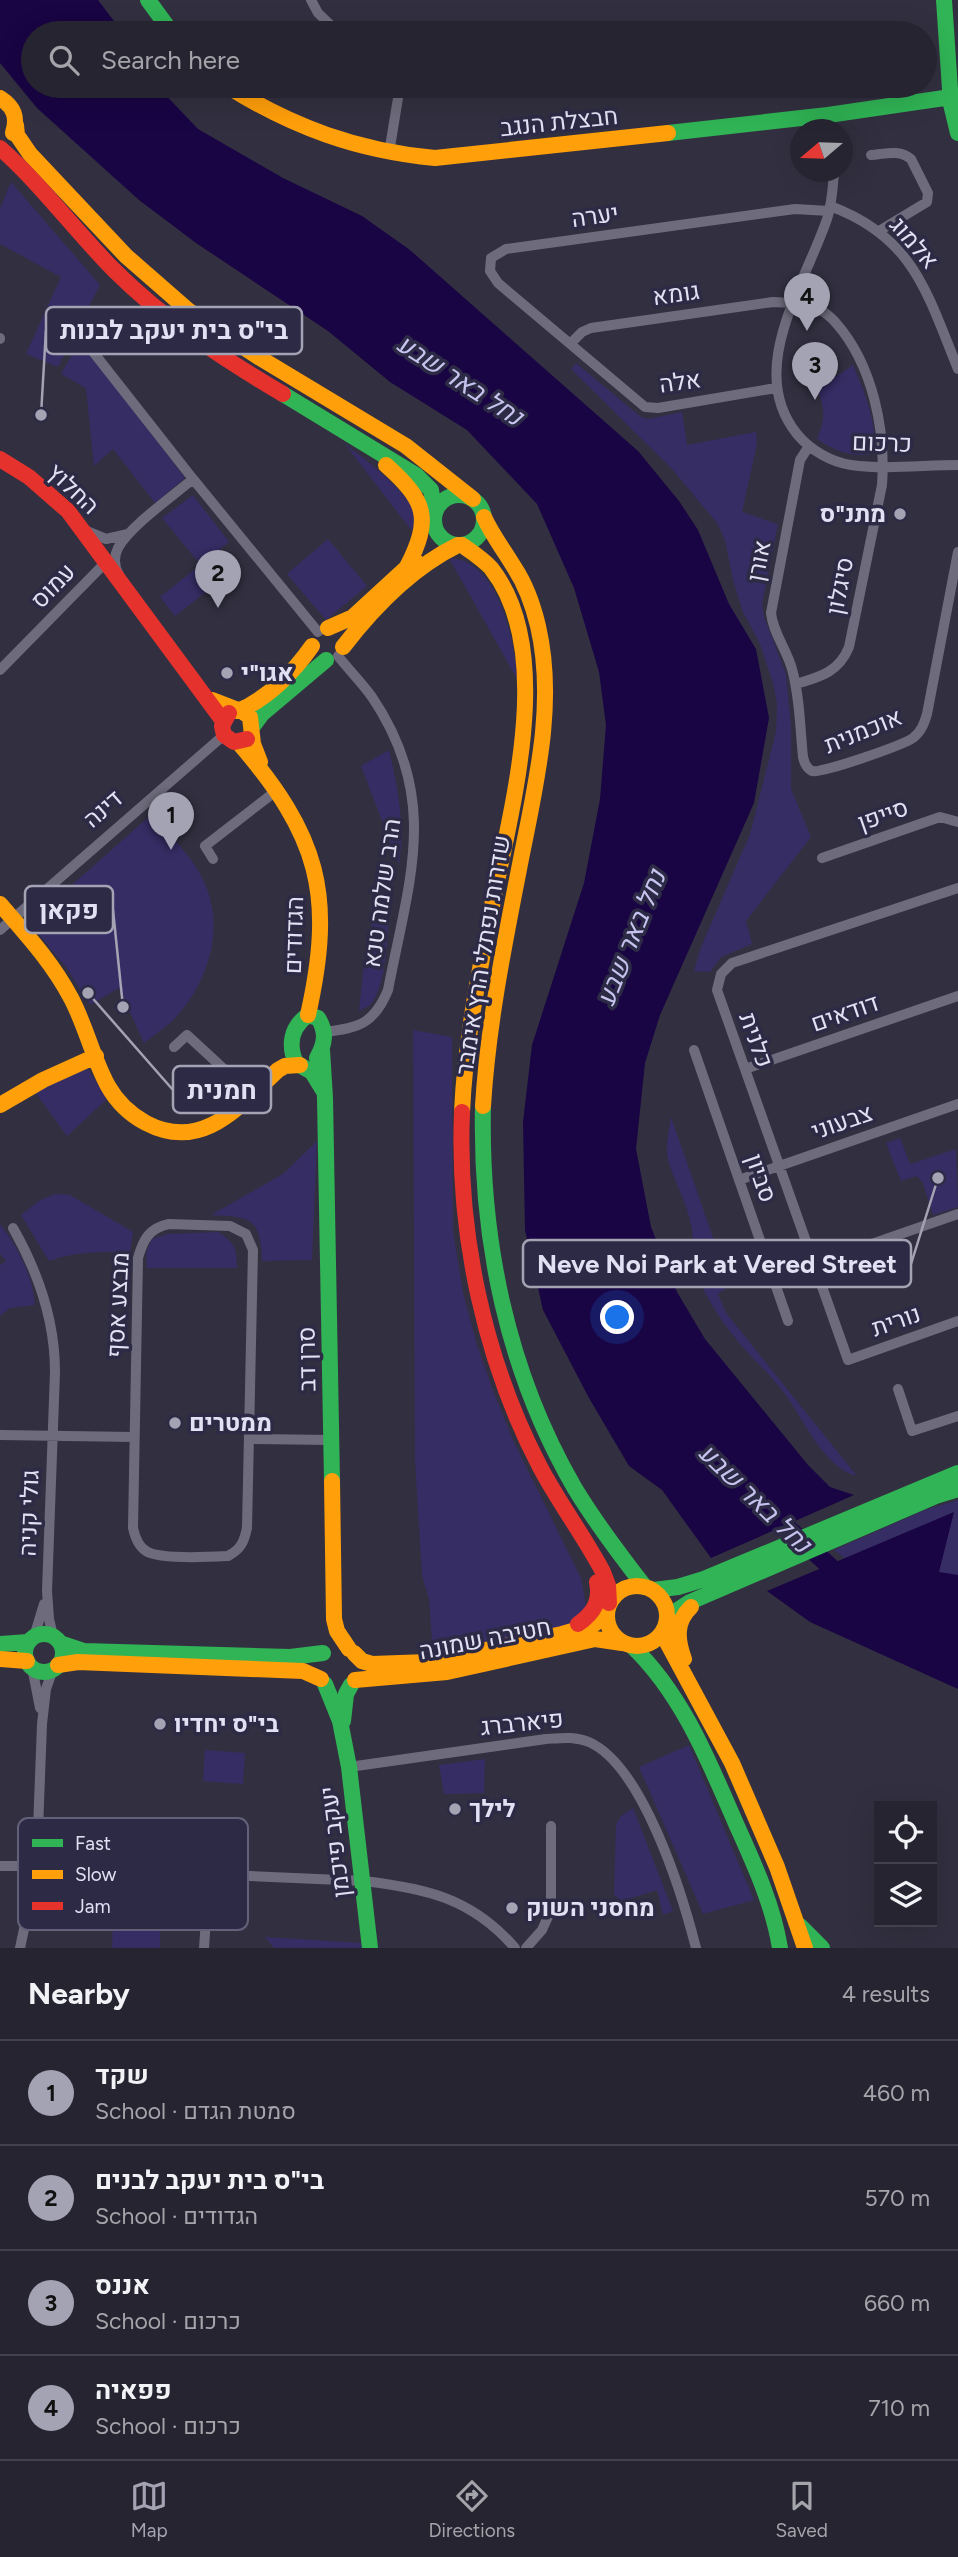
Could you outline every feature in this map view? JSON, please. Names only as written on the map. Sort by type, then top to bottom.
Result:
[{"type":"street","points":[[148,0],[163,21]]},
{"type":"street","points":[[311,0],[326,21]]},
{"type":"street","points":[[944,0],[951,97],[958,133]]},
{"type":"street","name":"חבצלת הנגב","points":[[845,119],[951,97]]},
{"type":"street","points":[[0,98],[13,109],[17,135],[30,154],[134,264],[163,290],[228,337],[398,440],[442,470],[478,504],[484,517],[484,525],[476,538],[437,555],[360,626],[336,654],[315,666],[262,714],[253,729],[247,739],[232,724],[250,717],[253,729]]},
{"type":"street","name":"חבצלת הנגב","points":[[247,98],[306,130],[389,153],[435,158],[790,126]]},
{"type":"street","points":[[389,153],[398,98]]},
{"type":"street","points":[[0,142],[8,138],[16,125]]},
{"type":"street","points":[[0,148],[28,175],[120,277],[178,327],[426,483],[431,490],[435,519],[445,541],[460,545]]},
{"type":"street","points":[[870,156],[897,153],[907,155],[928,193],[927,202],[879,231]]},
{"type":"street","points":[[0,163],[28,175]]},
{"type":"street","name":"כרכום","points":[[833,182],[829,208],[778,352],[776,388],[789,424],[809,446],[837,462],[883,466],[958,465]]},
{"type":"street","name":"אלמוג","points":[[829,208],[857,217],[879,231],[907,259],[923,284],[958,369]]},
{"type":"street","name":"יערה","points":[[571,343],[493,277],[489,265],[491,258],[498,252],[795,209],[829,208]]},
{"type":"street","name":"גומא","points":[[571,343],[582,332],[591,328],[795,300]]},
{"type":"street","name":"סיגלון","points":[[795,300],[827,314],[837,323],[853,349],[873,397],[880,429],[883,466],[849,647],[837,667],[820,677],[796,684]]},
{"type":"street","points":[[79,334],[192,479],[320,635],[317,655],[336,654]]},
{"type":"street","name":"אלה","points":[[571,343],[645,407],[658,408],[776,388]]},
{"type":"street","points":[[347,431],[398,474],[410,487],[422,508],[422,541],[407,567]]},
{"type":"street","name":"אורן","points":[[796,684],[771,613],[800,460],[809,446]]},
{"type":"street","name":"החלוץ","points":[[0,459],[29,477],[53,497],[84,530],[107,561]]},
{"type":"street","points":[[123,583],[116,570],[118,548],[130,533],[192,479]]},
{"type":"street","points":[[435,519],[438,506],[451,496],[473,499]]},
{"type":"street","name":"שדרות נפתלי הרץ אימבר","points":[[484,517],[492,537],[513,565],[530,602],[539,629],[546,695],[539,762],[496,989],[486,1059],[482,1165],[490,1250],[513,1347],[530,1396],[556,1455],[612,1547],[649,1588]]},
{"type":"street","name":"דינה","points":[[0,930],[302,660],[320,635],[353,617],[407,567],[427,548],[434,534],[435,519]]},
{"type":"street","points":[[84,530],[106,539],[130,533]]},
{"type":"street","name":"שדרות נפתלי הרץ אימבר","points":[[460,545],[488,565],[504,589],[520,634],[526,695],[520,759],[466,1057],[462,1129],[466,1217],[477,1283],[494,1353],[533,1453],[603,1572],[608,1585],[608,1609]]},
{"type":"street","name":"אוכמנית","points":[[796,684],[804,763],[811,771],[826,770],[901,744],[915,736],[927,714],[958,552]]},
{"type":"street","name":"הגדודים","points":[[107,561],[205,694],[232,724],[305,841],[322,906],[321,934],[309,1016]]},
{"type":"street","name":"עמוס","points":[[0,670],[107,561]]},
{"type":"street","points":[[320,635],[340,634],[336,654]]},
{"type":"street","name":"הרב שלמה טנא","points":[[324,1032],[361,1025],[373,1018],[381,1007],[388,990],[415,840],[414,800],[399,747],[371,696],[336,654]]},
{"type":"street","name":"הגדודים","points":[[253,729],[255,751],[273,787]]},
{"type":"street","points":[[213,859],[205,846],[273,787]]},
{"type":"street","name":"סייפן","points":[[822,858],[940,817],[958,822]]},
{"type":"street","name":"כלנית","points":[[848,1360],[719,999],[718,981],[726,968],[740,960],[791,946],[958,888]]},
{"type":"street","points":[[0,904],[59,976],[83,1022],[109,1088],[120,1103],[144,1123],[166,1133],[189,1132],[209,1127],[229,1115],[285,1066],[301,1066],[313,1062],[322,1050],[324,1032],[321,1022],[313,1015],[297,1025],[290,1048],[292,1056],[301,1066],[319,1080],[325,1098]]},
{"type":"street","name":"דודאים","points":[[745,1069],[958,996]]},
{"type":"street","points":[[174,1047],[187,1035],[252,1095]]},
{"type":"street","points":[[272,1075],[290,1048]]},
{"type":"street","name":"סרן דב","points":[[322,1050],[334,1619],[337,1631],[352,1651]]},
{"type":"street","name":"סביון","points":[[694,1050],[788,1321]]},
{"type":"street","points":[[0,1105],[43,1080],[96,1056]]},
{"type":"street","name":"צבעוני","points":[[739,1180],[958,1104]]},
{"type":"street","points":[[814,1264],[958,1214]]},
{"type":"street","name":"מבצע אסף","points":[[134,1437],[138,1258],[145,1238],[160,1226],[221,1225],[230,1226],[246,1234],[254,1258],[250,1438]]},
{"type":"street","points":[[13,1228],[35,1273],[54,1341],[52,1436]]},
{"type":"street","name":"נורית","points":[[848,1360],[958,1321]]},
{"type":"street","points":[[898,1389],[912,1431],[958,1416]]},
{"type":"street","name":"גולי קניה","points":[[0,1435],[134,1437]]},
{"type":"street","name":"גולי קניה","points":[[52,1436],[47,1591],[49,1619],[56,1640]]},
{"type":"street","points":[[134,1437],[132,1516],[135,1538],[146,1552],[158,1555],[217,1556],[228,1556],[238,1550],[245,1540],[250,1438],[331,1440]]},
{"type":"street","points":[[780,1948],[773,1913],[713,1772],[657,1670],[647,1658],[610,1630],[608,1609],[620,1590],[628,1587],[678,1587],[704,1579],[892,1499],[958,1474]]},
{"type":"street","points":[[627,1644],[649,1644],[680,1607],[958,1489]]},
{"type":"street","points":[[562,1503],[600,1593],[592,1613],[562,1634]]},
{"type":"street","points":[[649,1588],[665,1604],[664,1628],[674,1659],[732,1763],[778,1867],[805,1948]]},
{"type":"street","name":"גולי קניה","points":[[31,1639],[47,1591]]},
{"type":"street","points":[[712,1594],[685,1612],[680,1620],[678,1642],[712,1724]]},
{"type":"street","name":"חטיבה שמונה","points":[[352,1651],[362,1661],[372,1664],[428,1662],[593,1625],[608,1609]]},
{"type":"street","name":"סרן דב","points":[[325,1651],[334,1619]]},
{"type":"street","points":[[0,1644],[31,1639],[43,1634],[72,1649],[290,1657],[338,1646],[352,1651],[360,1667],[353,1682],[335,1688],[303,1671],[78,1662],[44,1671],[30,1664],[0,1660]]},
{"type":"street","points":[[31,1639],[25,1651],[38,1694],[42,1724]]},
{"type":"street","name":"חטיבה שמונה","points":[[353,1682],[447,1672],[595,1639],[627,1644]]},
{"type":"street","points":[[38,1818],[42,1724],[48,1681],[62,1652],[56,1640]]},
{"type":"street","points":[[323,1681],[317,1669],[325,1651]]},
{"type":"street","name":"יעקב פיכמן","points":[[323,1681],[333,1699],[349,1767],[370,1948]]},
{"type":"street","name":"יעקב פיכמן","points":[[342,1731],[343,1710],[353,1682]]},
{"type":"street","name":"פיארברג","points":[[349,1767],[546,1739],[566,1738],[589,1743],[602,1750],[621,1768],[641,1800],[679,1889],[696,1948]]},
{"type":"street","points":[[526,1948],[542,1930],[551,1910],[551,1826]]},
{"type":"street","points":[[0,1866],[18,1866]]},
{"type":"street","points":[[248,1877],[363,1881],[411,1886],[444,1896],[481,1918],[515,1948]]},
{"type":"street","points":[[795,1919],[807,1935],[822,1948]]},
{"type":"street","points":[[20,1948],[24,1930]]},
{"type":"street","points":[[204,1948],[205,1930]]},
{"type":"shaded area","points":[[11,182],[100,285],[58,367],[26,354],[61,277],[0,244],[0,208]]},
{"type":"shaded area","points":[[80,341],[185,478],[155,503],[113,449],[94,466],[86,388],[61,374]]},
{"type":"shaded area","points":[[576,363],[641,417],[648,419],[682,412],[687,445],[756,432],[757,444],[742,512],[778,524],[762,604],[764,617],[786,674],[791,726],[791,789],[811,837],[746,921],[752,944],[721,957],[710,972],[694,971],[701,947],[750,834],[776,732],[777,703],[773,683],[760,644],[743,612],[725,540],[717,523],[672,469],[571,369]]},
{"type":"shaded area","points":[[853,365],[873,422],[874,445],[871,454],[843,452],[817,439],[823,414],[817,389]]},
{"type":"shaded area","points":[[344,443],[387,478],[407,500],[415,520],[412,531]]},
{"type":"shaded area","points":[[193,495],[229,542],[201,565],[162,518]]},
{"type":"shaded area","points":[[328,539],[367,586],[326,620],[287,574]]},
{"type":"shaded area","points":[[449,558],[466,562],[480,572],[492,586],[508,624],[517,679]]},
{"type":"shaded area","points":[[195,569],[211,588],[175,616],[160,597]]},
{"type":"shaded area","points":[[389,750],[400,807],[399,865],[361,766]]},
{"type":"shaded area","points":[[152,814],[199,872],[208,890],[214,928],[207,966],[189,1000],[173,1020],[144,1043],[119,988],[90,1005],[66,967],[29,923]]},
{"type":"shaded area","points":[[371,906],[390,908],[385,960],[375,998],[369,1006],[359,1011],[364,963],[373,963]]},
{"type":"shaded area","points":[[413,1030],[452,1037],[453,1231],[463,1292],[492,1388],[513,1440],[581,1578],[587,1611],[565,1626],[433,1653],[429,1599],[422,1576],[415,1460]]},
{"type":"shaded area","points":[[88,1069],[107,1099],[67,1136],[35,1092]]},
{"type":"shaded area","points":[[671,1117],[716,1246],[735,1282],[718,1294],[726,1313],[857,1476],[846,1472],[826,1455],[784,1392],[734,1336],[706,1294],[695,1266],[690,1220],[668,1160],[667,1144]]},
{"type":"shaded area","points":[[900,1138],[910,1164],[956,1149],[958,1207],[933,1215],[923,1183],[917,1176],[901,1181],[886,1143]]},
{"type":"shaded area","points":[[317,1141],[312,1260],[262,1261],[259,1236],[251,1222],[235,1217],[211,1215],[283,1174]]},
{"type":"shaded area","points":[[55,1194],[70,1195],[133,1232],[130,1252],[79,1254],[49,1261],[21,1215],[40,1200]]},
{"type":"shaded area","points":[[0,1224],[24,1262],[35,1305],[10,1308],[0,1316],[0,1265],[6,1261],[0,1254]]},
{"type":"shaded area","points":[[218,1232],[234,1247],[237,1268],[147,1268],[146,1252],[152,1239],[168,1234]]},
{"type":"shaded area","points":[[958,1500],[958,1598],[894,1596],[834,1550],[925,1510]]},
{"type":"shaded area","points":[[689,1745],[754,1900],[703,1914],[639,1767]]},
{"type":"shaded area","points":[[205,1750],[245,1753],[243,1784],[203,1781]]},
{"type":"shaded area","points":[[485,1759],[484,1793],[444,1794],[439,1765]]},
{"type":"shaded area","points":[[633,1808],[673,1911],[663,1915],[657,1890],[622,1901],[614,1895],[616,1825],[621,1816]]},
{"type":"shaded area","points":[[113,1930],[160,1930],[160,1948],[112,1948]]},
{"type":"shaded area","points":[[265,1937],[361,1943],[362,1948],[274,1948]]},
{"type":"water","points":[[0,0],[98,0],[114,21],[21,21],[21,89],[0,63]]},
{"type":"water","points":[[29,98],[168,98],[198,129],[283,178],[362,216],[410,250],[638,451],[679,501],[698,530],[729,604],[756,649],[769,718],[754,803],[660,1015],[645,1063],[636,1149],[651,1227],[677,1292],[705,1339],[808,1465],[830,1487],[854,1495],[711,1558],[662,1490],[629,1466],[589,1398],[543,1310],[525,1230],[523,1122],[532,1045],[584,883],[600,799],[606,725],[599,672],[574,588],[537,504],[467,430],[390,382],[328,331],[196,243],[139,200]]},
{"type":"water","points":[[954,1512],[939,1572],[958,1575],[958,1689],[810,1622],[767,1591]]},
{"type":"waterway","name":"נחל באר שבע","points":[[768,1510],[846,1581]]},
{"type":"traffic: fast","points":[[148,0],[163,21]]},
{"type":"traffic: fast","points":[[944,0],[951,104],[958,133]]},
{"type":"traffic: fast","points":[[668,133],[828,115],[951,97]]},
{"type":"traffic: fast","points":[[283,394],[416,475],[431,490],[435,513]]},
{"type":"traffic: fast","points":[[459,495],[477,502],[484,520],[477,538],[459,545],[441,538],[434,520],[441,502],[459,495]]},
{"type":"traffic: fast","points":[[253,726],[262,714],[326,660]]},
{"type":"traffic: fast","points":[[308,1015],[295,1031],[292,1050],[296,1063],[312,1072],[323,1090]]},
{"type":"traffic: fast","points":[[308,1015],[318,1018],[323,1028],[323,1043],[317,1058]]},
{"type":"traffic: fast","points":[[322,1050],[332,1481]]},
{"type":"traffic: fast","points":[[483,1106],[483,1156],[493,1254],[515,1351],[531,1397],[574,1487],[645,1587]]},
{"type":"traffic: fast","points":[[653,1590],[678,1587],[704,1579],[958,1473]]},
{"type":"traffic: fast","points":[[667,1623],[673,1613],[690,1602],[958,1489]]},
{"type":"traffic: fast","points":[[44,1634],[57,1640],[63,1653],[57,1666],[44,1672],[31,1666],[25,1653],[31,1640],[44,1634]]},
{"type":"traffic: fast","points":[[0,1644],[28,1642]]},
{"type":"traffic: fast","points":[[60,1643],[84,1651],[290,1657],[323,1653]]},
{"type":"traffic: fast","points":[[632,1646],[666,1686],[705,1754],[763,1886],[780,1948]]},
{"type":"traffic: fast","points":[[325,1684],[340,1721],[349,1767],[370,1948]]},
{"type":"traffic: fast","points":[[343,1721],[346,1694],[351,1685]]},
{"type":"traffic: fast","points":[[800,1926],[822,1948]]},
{"type":"traffic: slow","points":[[0,98],[14,113],[13,133]]},
{"type":"traffic: slow","points":[[246,98],[326,135],[379,150],[435,158],[668,133]]},
{"type":"traffic: slow","points":[[16,125],[17,135],[30,154],[126,256],[189,311],[260,358],[406,446],[473,499]]},
{"type":"traffic: slow","points":[[386,465],[410,489],[421,511],[420,535],[407,567]]},
{"type":"traffic: slow","points":[[483,1106],[498,982],[538,772],[545,684],[538,626],[526,588],[484,517]]},
{"type":"traffic: slow","points":[[343,647],[395,590],[425,565],[458,545]]},
{"type":"traffic: slow","points":[[462,545],[491,568],[511,603],[522,644],[525,689],[517,783],[473,1011],[462,1112]]},
{"type":"traffic: slow","points":[[328,628],[353,617],[415,560]]},
{"type":"traffic: slow","points":[[238,711],[279,684],[312,646]]},
{"type":"traffic: slow","points":[[212,700],[250,717],[253,744],[260,762]]},
{"type":"traffic: slow","points":[[238,742],[287,807],[314,868],[319,900],[320,935],[308,1015]]},
{"type":"traffic: slow","points":[[0,904],[64,985],[112,1092],[125,1107],[146,1123],[166,1131],[203,1129],[235,1110],[278,1070],[285,1066],[300,1065]]},
{"type":"traffic: slow","points":[[0,1105],[43,1080],[96,1056]]},
{"type":"traffic: slow","points":[[332,1481],[334,1619],[337,1631],[349,1649]]},
{"type":"traffic: slow","points":[[631,1586],[643,1586],[662,1599],[667,1616],[665,1628],[654,1641],[643,1646],[631,1646],[612,1633],[607,1622],[607,1610],[620,1591],[631,1586]]},
{"type":"traffic: slow","points":[[684,1659],[679,1632],[682,1619],[691,1607]]},
{"type":"traffic: slow","points":[[354,1653],[362,1661],[372,1664],[428,1662],[562,1634],[593,1625],[607,1614]]},
{"type":"traffic: slow","points":[[662,1633],[732,1763],[777,1867],[805,1948]]},
{"type":"traffic: slow","points":[[355,1680],[447,1672],[595,1639],[622,1643]]},
{"type":"traffic: slow","points":[[0,1659],[27,1661]]},
{"type":"traffic: slow","points":[[58,1665],[78,1662],[303,1671],[321,1679]]},
{"type":"traffic: jam","points":[[0,148],[133,288],[194,337],[283,394]]},
{"type":"traffic: jam","points":[[0,459],[29,477],[68,511],[223,721]]},
{"type":"traffic: jam","points":[[229,713],[222,726],[224,735],[234,742],[247,739]]},
{"type":"traffic: jam","points":[[462,1112],[464,1203],[478,1294],[489,1339],[520,1426],[547,1480],[603,1572],[608,1585],[609,1603]]},
{"type":"traffic: jam","points":[[578,1624],[595,1606],[597,1582]]},
{"type":"place","name":"פפאיה","points":[[807,331]]},
{"type":"place","name":"אננס","points":[[815,400]]},
{"type":"place","name":"בי\"ס בית יעקב לבנות","points":[[41,415]]},
{"type":"place","name":"מתנ\"ס","points":[[900,514]]},
{"type":"place","name":"בי\"ס בית יעקב לבנים","points":[[218,608]]},
{"type":"place","name":"אגו\"י","points":[[227,673]]},
{"type":"place","name":"שקד","points":[[171,850]]},
{"type":"place","name":"חמנית","points":[[88,993]]},
{"type":"place","name":"פקאן","points":[[123,1007]]},
{"type":"place","name":"Neve Noi Park at Vered Street","points":[[938,1178]]},
{"type":"place","name":"ממטרים","points":[[175,1423]]},
{"type":"place","name":"בי\"ס יחדיו","points":[[160,1724]]},
{"type":"place","name":"לילך","points":[[455,1809]]},
{"type":"place","name":"מחסני השוק","points":[[512,1908]]}]
